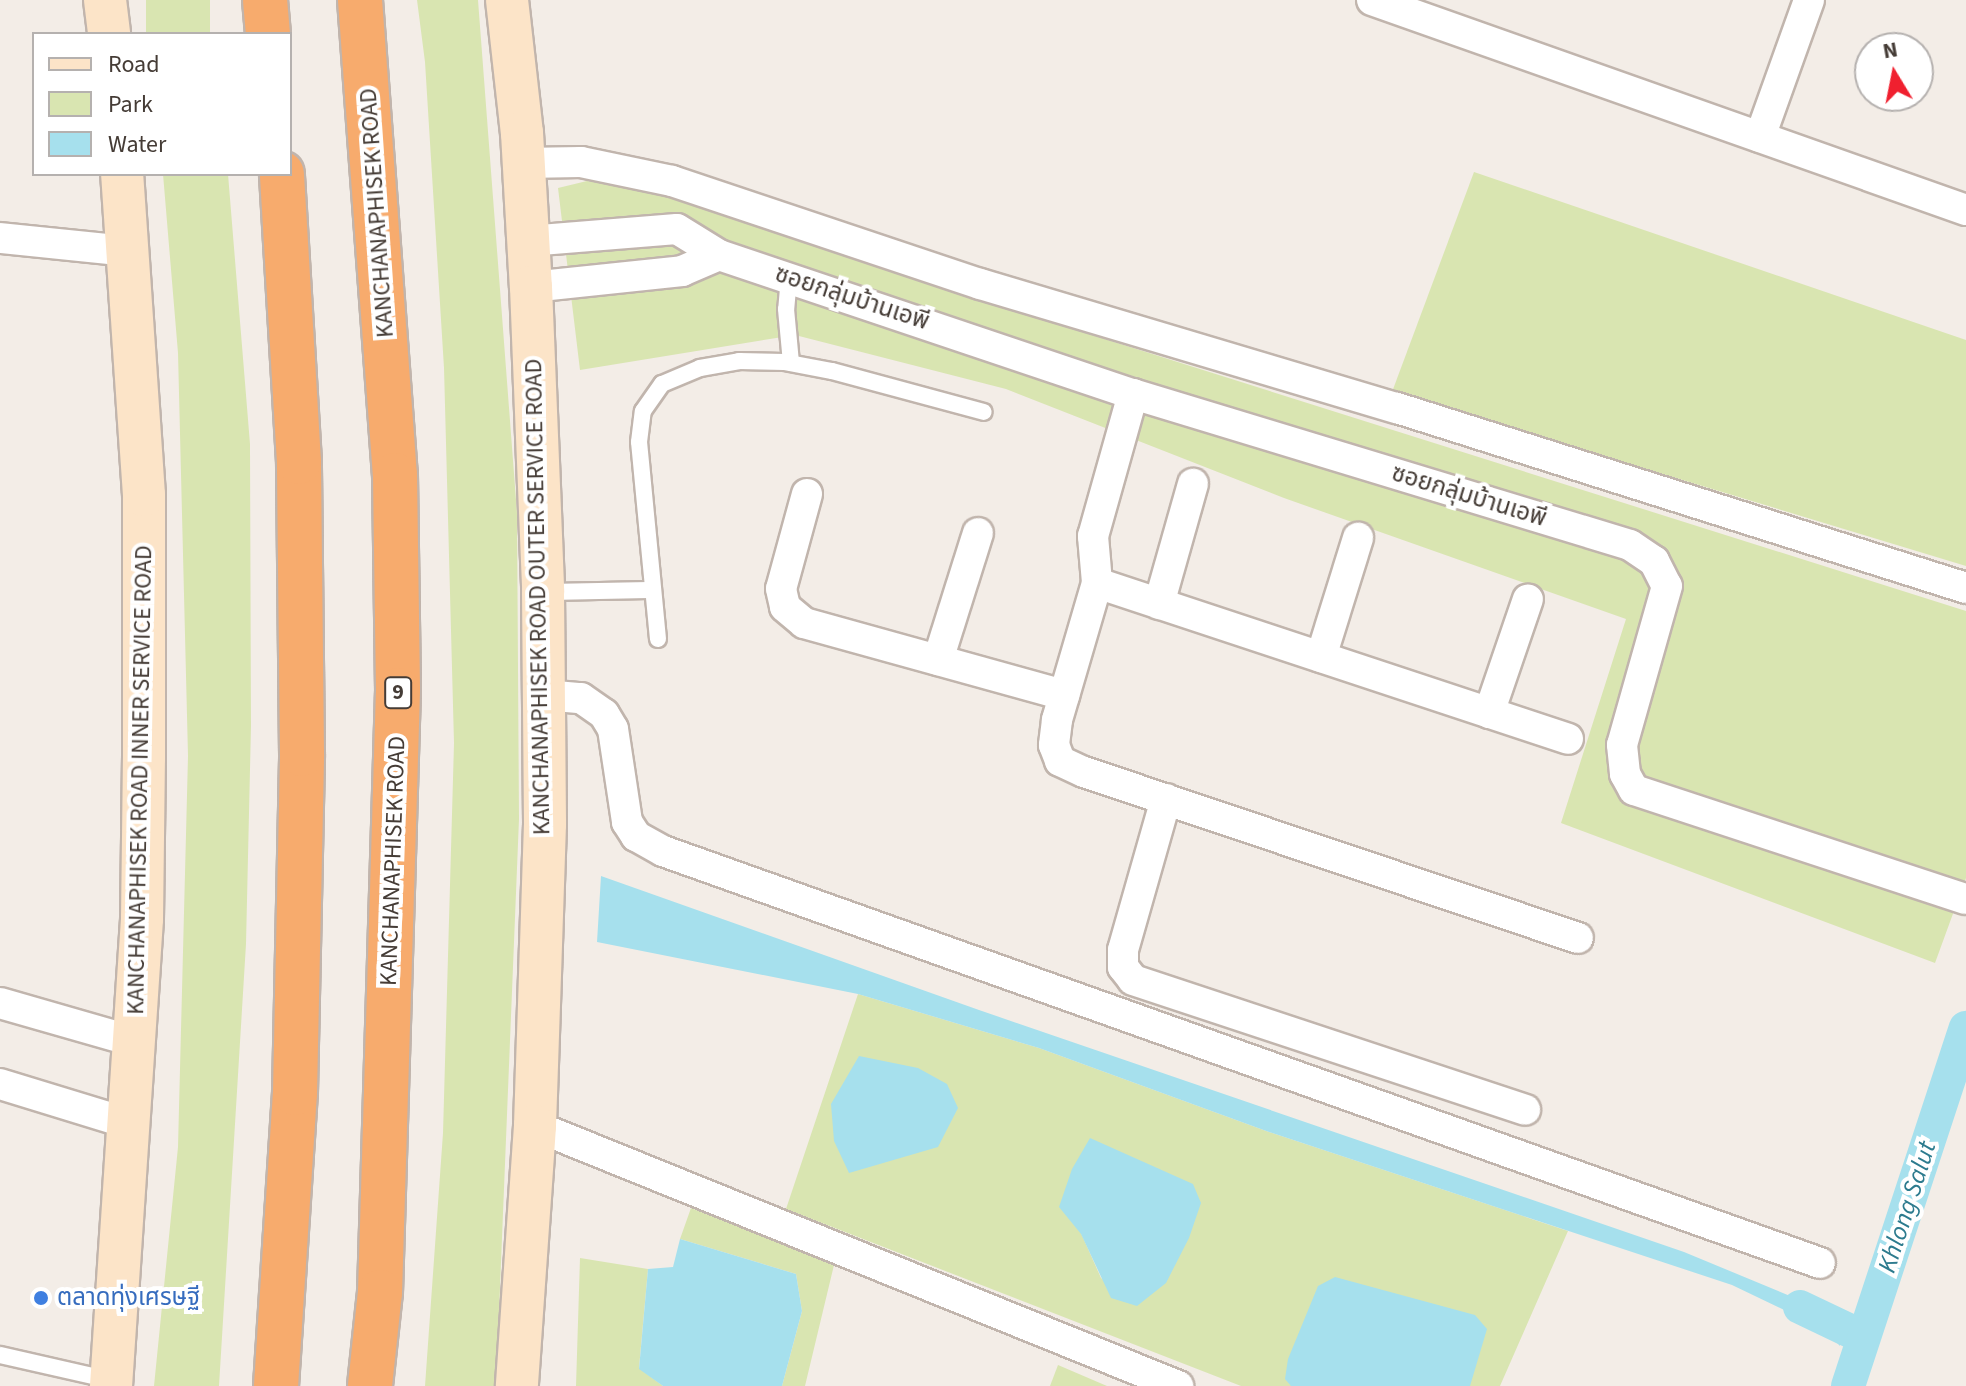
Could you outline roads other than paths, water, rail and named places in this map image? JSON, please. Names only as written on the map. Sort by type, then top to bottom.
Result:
[{"type":"highway","points":[[265,0],[268,32]]},
{"type":"highway","name":"KANCHANAPHISEK ROAD","points":[[360,0],[395,475],[398,690],[380,1292],[370,1386]]},
{"type":"highway","points":[[276,1386],[295,1093],[302,754],[299,462],[282,176]]},
{"type":"main road","points":[[105,0],[109,32]]},
{"type":"main road","name":"KANCHANAPHISEK ROAD OUTER SERVICE ROAD","points":[[507,0],[531,287],[543,592],[545,824],[535,1126],[517,1386]]},
{"type":"main road","name":"KANCHANAPHISEK ROAD INNER SERVICE ROAD","points":[[111,1383],[131,1124],[142,919],[145,616],[144,495],[122,176]]},
{"type":"street","points":[[1372,0],[1966,210]]},
{"type":"street","points":[[1760,137],[1809,0]]},
{"type":"street","points":[[523,163],[581,162],[672,181],[980,284],[1412,412],[1966,588]]},
{"type":"street","name":"ซอยกลุ่มบ้านเอพี","points":[[528,241],[677,229],[719,255],[1133,394],[1639,550],[1659,568],[1667,586],[1622,745],[1623,767],[1637,793],[1966,899]]},
{"type":"street","points":[[0,238],[128,251]]},
{"type":"street","points":[[531,287],[682,271],[719,255]]},
{"type":"street","points":[[1133,394],[1093,536],[1097,583],[1064,695],[1054,745],[1060,761],[1578,938]]},
{"type":"street","points":[[1159,604],[1193,484]]},
{"type":"street","points":[[807,494],[785,565],[781,589],[785,607],[804,623],[1064,695]]},
{"type":"street","points":[[938,660],[978,533]]},
{"type":"street","points":[[1321,657],[1358,538]]},
{"type":"street","points":[[1097,583],[1568,739]]},
{"type":"street","points":[[1489,713],[1528,599]]},
{"type":"street","points":[[544,695],[581,698],[604,714],[613,729],[627,822],[636,836],[663,851],[1820,1263]]},
{"type":"street","points":[[1166,799],[1123,950],[1123,967],[1133,980],[1525,1110]]},
{"type":"street","points":[[0,1003],[136,1042]]},
{"type":"street","points":[[0,1084],[131,1124]]},
{"type":"street","points":[[535,1126],[1178,1386]]},
{"type":"lane","points":[[789,277],[786,309],[791,363]]},
{"type":"lane","points":[[658,639],[639,442],[643,411],[662,384],[700,368],[739,361],[791,363],[984,412]]},
{"type":"lane","points":[[543,592],[653,590]]},
{"type":"lane","points":[[0,1355],[111,1383]]},
{"type":"water","points":[[601,876],[979,1010],[1684,1252],[1841,1317],[1840,1346],[1824,1329],[1732,1285],[1269,1132],[1039,1048],[858,994],[597,942]]},
{"type":"water","points":[[859,1056],[918,1068],[947,1084],[958,1108],[938,1147],[849,1173],[834,1141],[831,1104]]},
{"type":"water","points":[[1090,1138],[1193,1184],[1201,1203],[1189,1238],[1166,1283],[1137,1306],[1111,1298],[1081,1234],[1059,1207],[1072,1169]]},
{"type":"water","points":[[680,1239],[796,1274],[802,1311],[782,1386],[663,1386],[639,1369],[648,1269],[673,1267]]},
{"type":"water","points":[[1335,1277],[1475,1315],[1487,1329],[1470,1386],[1291,1386],[1285,1379],[1288,1359],[1318,1286]]},
{"type":"waterway","name":"Khlong Salut","points":[[1848,1386],[1966,1028]]},
{"type":"waterway","points":[[1800,1307],[1863,1337]]},
{"type":"place","name":"ตลาดทุ่งเศรษฐี","points":[[41,1298]]}]
